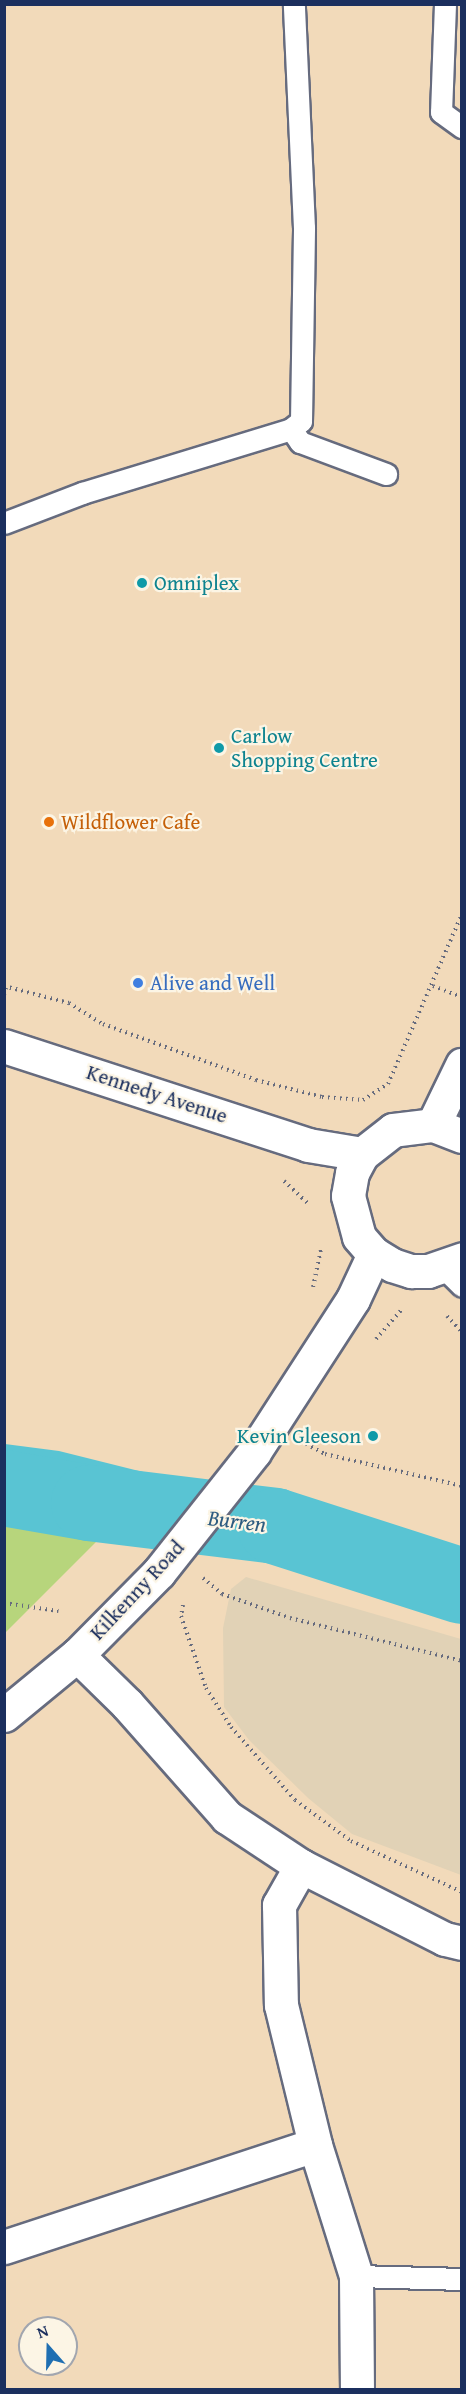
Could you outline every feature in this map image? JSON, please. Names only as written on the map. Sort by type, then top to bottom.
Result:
[{"type":"main road","name":"Kennedy Avenue","points":[[4,1046],[308,1145],[362,1154]]},
{"type":"main road","points":[[348,1196],[352,1173],[362,1154],[393,1130],[447,1131],[459,1070]]},
{"type":"main road","points":[[459,1070],[462,1111]]},
{"type":"main road","points":[[308,1145],[348,1196],[359,1237],[374,1254],[411,1272]]},
{"type":"main road","name":"Kilkenny Road","points":[[4,1715],[77,1655],[159,1572],[254,1452],[353,1299],[374,1254]]},
{"type":"main road","points":[[353,1299],[411,1272],[456,1271]]},
{"type":"main road","points":[[77,1655],[127,1704],[227,1817],[302,1866],[445,1939],[462,1943]]},
{"type":"main road","points":[[302,1866],[279,1905],[281,2005],[315,2145],[356,2276],[357,2390]]},
{"type":"main road","points":[[4,2247],[315,2145]]},
{"type":"lane","points":[[4,523],[82,493],[291,429],[301,421],[304,246],[294,4]]},
{"type":"lane","points":[[445,4],[441,112],[462,127]]},
{"type":"lane","points":[[291,429],[300,442],[387,474]]},
{"type":"lane","points":[[356,2276],[462,2279]]},
{"type":"path","points":[[4,995],[5,986],[69,1003],[103,1024],[256,1080],[322,1097],[363,1100],[388,1084],[433,986],[462,914]]},
{"type":"path","points":[[433,986],[462,997]]},
{"type":"path","points":[[283,1180],[294,1186],[312,1207]]},
{"type":"path","points":[[311,1298],[322,1239]]},
{"type":"path","points":[[370,1347],[405,1306]]},
{"type":"path","points":[[445,1313],[461,1329]]},
{"type":"path","points":[[301,1450],[312,1434]]},
{"type":"path","points":[[306,1444],[325,1454],[462,1486]]},
{"type":"path","points":[[198,1573],[222,1594],[290,1618],[462,1661]]},
{"type":"path","points":[[184,1597],[181,1616],[206,1688],[231,1727],[295,1800],[351,1840],[462,1892]]},
{"type":"path","points":[[4,1603],[58,1611]]},
{"type":"shaded area","points":[[246,1577],[461,1639],[461,1875],[352,1834],[308,1798],[249,1740],[224,1707],[223,1628],[231,1589]]},
{"type":"green space","points":[[5,1509],[105,1533],[5,1633]]},
{"type":"water","points":[[5,1444],[59,1451],[155,1475],[120,1525],[105,1533],[5,1509]]},
{"type":"water","points":[[271,1499],[461,1557],[461,1605],[325,1567],[296,1552],[252,1550],[233,1545]]},
{"type":"waterway","name":"Burren","points":[[4,1488],[89,1503],[275,1526],[462,1586]]},
{"type":"place","name":"Omniplex","points":[[142,583]]},
{"type":"place","name":"Carlow Shopping Centre","points":[[219,748]]},
{"type":"place","name":"Wildflower Cafe","points":[[49,822]]},
{"type":"place","name":"Alive and Well","points":[[138,983]]},
{"type":"place","name":"Kevin Gleeson","points":[[373,1436]]}]
